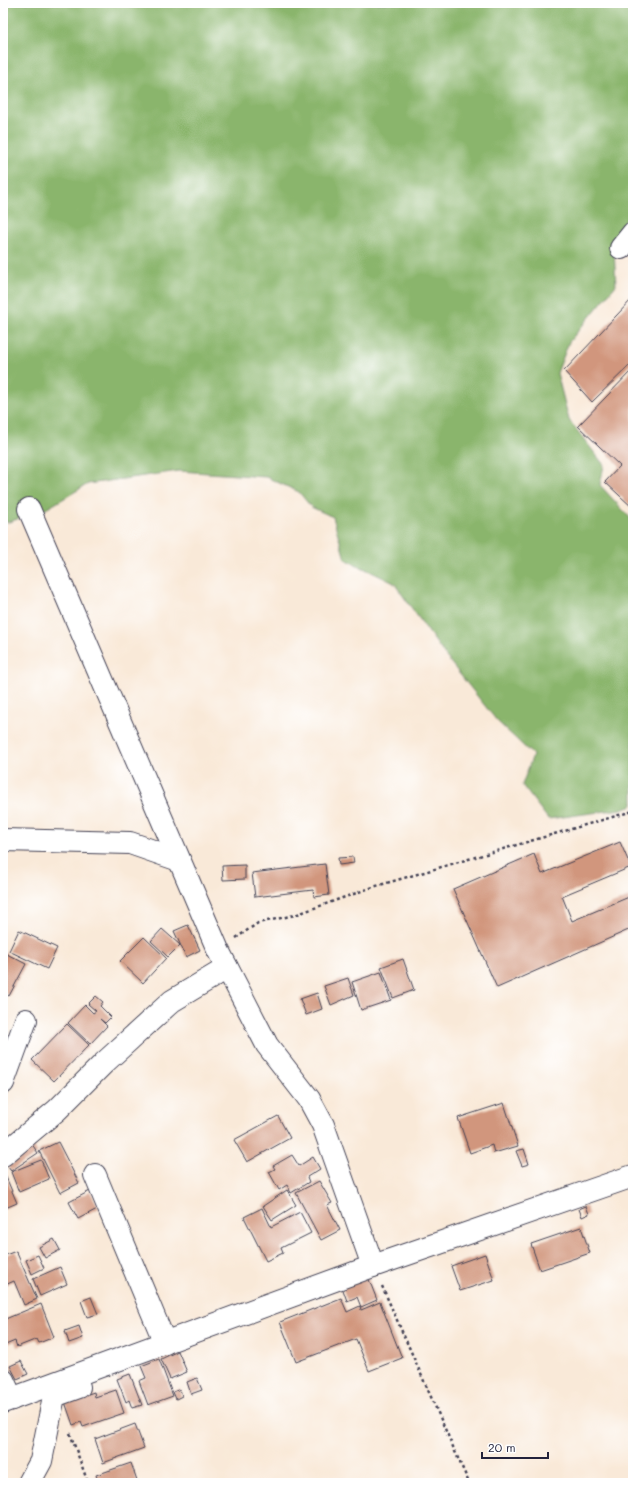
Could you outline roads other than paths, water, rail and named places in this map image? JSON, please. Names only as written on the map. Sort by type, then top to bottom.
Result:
[{"type":"street","points":[[29,509],[222,959],[268,1045],[309,1099],[324,1125],[373,1266]]},
{"type":"street","points":[[3,840],[130,843],[179,860]]},
{"type":"street","points":[[3,1155],[57,1110],[104,1063],[222,959]]},
{"type":"street","points":[[3,1083],[26,1020]]},
{"type":"street","points":[[95,1175],[165,1343]]},
{"type":"street","points":[[6,1394],[165,1343],[373,1266],[633,1176]]},
{"type":"street","points":[[30,1483],[41,1461],[54,1396],[134,1367],[135,1353]]}]
